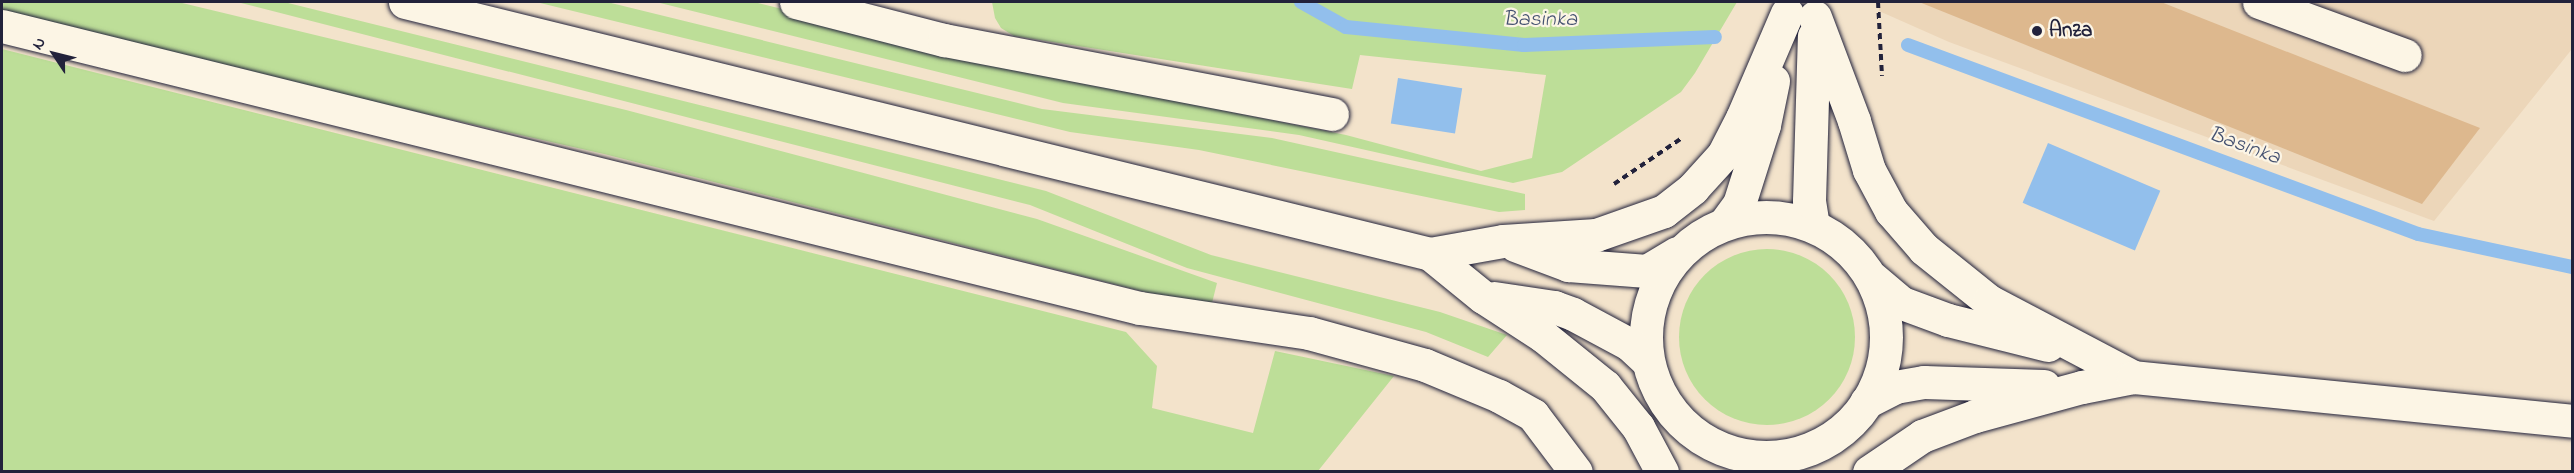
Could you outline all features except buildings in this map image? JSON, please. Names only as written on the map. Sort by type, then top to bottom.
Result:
[{"type":"main road","points":[[405,2],[1430,254],[1503,241],[1596,236],[1664,210],[1693,188],[1723,155],[1801,8]]},
{"type":"main road","points":[[796,2],[945,40],[1332,114]]},
{"type":"main road","points":[[2259,2],[2405,55]]},
{"type":"main road","points":[[1503,241],[1568,265],[1647,271],[1725,223],[1739,204],[1801,8]]},
{"type":"main road","points":[[1801,8],[1809,201],[1813,226]]},
{"type":"main road","points":[[1801,8],[1854,121],[1869,170],[1891,211],[1924,249],[1989,300],[2133,377]]},
{"type":"main road","points":[[2,26],[1140,308],[1309,333],[1425,365],[1499,396],[1533,416],[1576,471]]},
{"type":"main road","points":[[1725,223],[1769,216],[1813,226],[1845,246],[1869,276],[1902,303],[1996,333],[2090,355]]},
{"type":"main road","points":[[1682,251],[1663,274],[1650,302],[1645,331],[1647,361],[1661,397],[1685,427],[1720,459],[1755,457],[1792,463],[1847,426],[1866,402],[1881,373],[1886,340],[1882,307],[1869,276]]},
{"type":"main road","points":[[1430,254],[1483,297],[1543,336],[1605,386],[1638,428],[1662,471]]},
{"type":"main road","points":[[1483,297],[1554,306],[1629,344],[1647,361]]},
{"type":"main road","points":[[1869,471],[1922,436],[1975,416],[2082,387],[2133,377],[2572,422]]},
{"type":"main road","points":[[1866,402],[1895,387],[1924,382],[2082,387]]},
{"type":"path","points":[[1878,2],[1882,83]]},
{"type":"path","points":[[1609,188],[1684,136]]},
{"type":"shaded area","points":[[1879,2],[2572,2],[2572,49],[2434,221],[1949,42],[1879,11]]},
{"type":"green space","points":[[2,2],[178,2],[626,110],[1037,219],[1217,283],[1212,303],[1149,293],[604,154],[2,18]]},
{"type":"green space","points":[[237,2],[284,2],[1046,191],[1211,255],[1440,312],[1507,335],[1488,357],[1426,332],[1187,268],[1030,205]]},
{"type":"green space","points":[[536,2],[607,2],[1042,109],[1272,138],[1525,194],[1525,210],[1499,212],[1199,150],[1070,132]]},
{"type":"green space","points":[[656,2],[754,2],[1052,76],[1346,135],[1481,171],[1532,158],[1546,75],[1360,55],[1352,89],[1014,36],[1001,28],[995,18],[992,2],[1737,2],[1695,73],[1681,92],[1562,172],[1513,183],[1299,135],[1063,103]]},
{"type":"green space","points":[[2,49],[1126,332],[1157,366],[1152,408],[1253,433],[1275,351],[1394,376],[1318,471],[2,471]]},
{"type":"green space","points":[[1767,249],[1784,250],[1801,255],[1830,274],[1849,303],[1854,320],[1854,354],[1849,371],[1830,400],[1801,419],[1784,424],[1767,425],[1750,424],[1733,419],[1704,400],[1685,371],[1680,354],[1679,337],[1680,320],[1685,303],[1704,274],[1733,255],[1750,250]]},
{"type":"water","points":[[1398,78],[1462,88],[1455,134],[1391,123]]},
{"type":"water","points":[[2048,143],[2160,191],[2135,251],[2023,203]]},
{"type":"waterway","name":"Basinka","points":[[1301,2],[1346,27],[1524,45],[1715,37]]},
{"type":"waterway","name":"Basinka","points":[[1908,45],[2418,234],[2572,267]]},
{"type":"place","name":"Anza","points":[[2037,31]]}]
